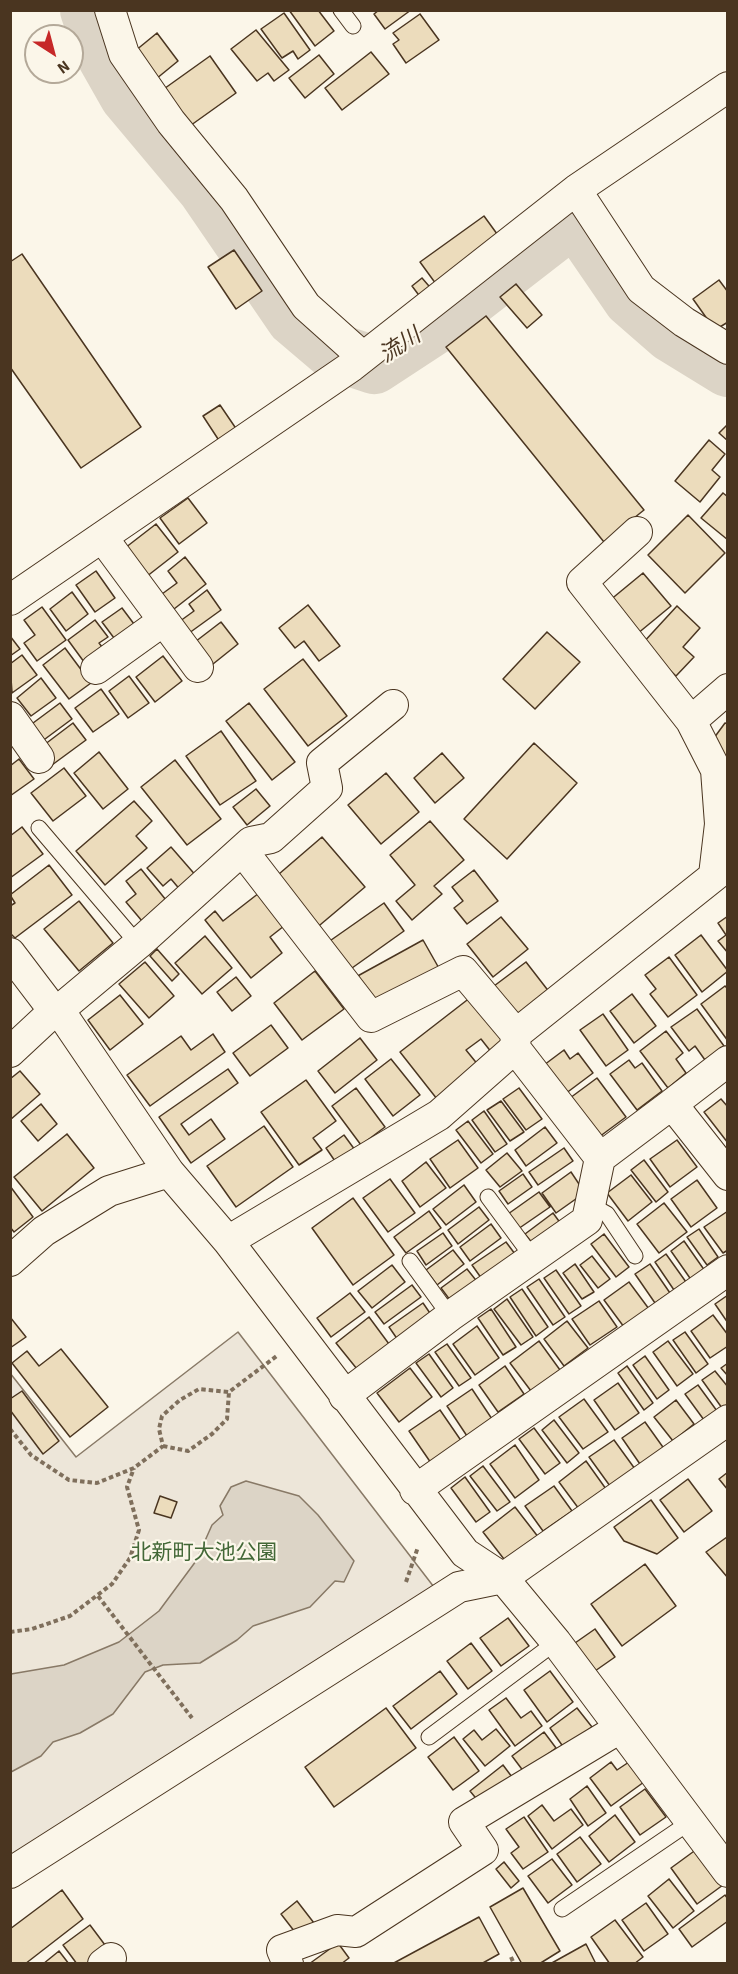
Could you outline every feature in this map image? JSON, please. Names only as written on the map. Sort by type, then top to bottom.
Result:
[{"type":"street","points":[[117,12],[124,54],[171,122],[234,199],[306,306],[358,361]]},
{"type":"street","points":[[10,600],[358,361],[576,190],[728,87]]},
{"type":"street","points":[[576,190],[641,289],[684,322],[728,349]]},
{"type":"street","points":[[228,1241],[439,1115],[515,1041],[721,870],[716,770],[691,721],[582,582],[637,532]]},
{"type":"street","points":[[102,537],[198,668]]},
{"type":"street","points":[[96,669],[163,621]]},
{"type":"street","points":[[691,721],[728,688]]},
{"type":"street","points":[[10,1052],[138,944],[251,842],[271,838],[327,788],[322,763],[393,705]]},
{"type":"street","points":[[10,717],[39,758]]},
{"type":"street","points":[[242,850],[371,1017],[463,971],[600,1158]]},
{"type":"street","points":[[10,953],[56,1011],[169,1172],[228,1241],[415,1490],[465,1553],[503,1578],[556,1642],[728,1872]]},
{"type":"street","points":[[344,1396],[450,1316],[587,1220],[600,1158],[728,1062]]},
{"type":"street","points":[[672,1104],[728,1175]]},
{"type":"street","points":[[10,1261],[44,1230],[109,1191],[169,1172]]},
{"type":"street","points":[[415,1490],[728,1270]]},
{"type":"street","points":[[10,1873],[459,1587],[503,1578],[728,1420]]},
{"type":"street","points":[[288,1964],[282,1950],[337,1930],[356,1932],[483,1850],[464,1822],[620,1728]]},
{"type":"lane","points":[[340,10],[353,26]]},
{"type":"lane","points":[[39,828],[138,944]]},
{"type":"lane","points":[[488,1197],[533,1258]]},
{"type":"lane","points":[[591,1205],[607,1214],[635,1256]]},
{"type":"lane","points":[[410,1261],[450,1316]]},
{"type":"lane","points":[[429,1737],[556,1642]]},
{"type":"lane","points":[[562,1910],[690,1822]]},
{"type":"path","points":[[163,1446],[159,1430],[162,1416],[180,1400],[199,1389],[229,1392],[300,1339]]},
{"type":"path","points":[[10,1429],[31,1455],[69,1480],[97,1483],[134,1468],[163,1446],[188,1451],[212,1434],[227,1419],[229,1392]]},
{"type":"path","points":[[10,1632],[32,1629],[70,1616],[112,1584],[130,1558],[139,1530],[127,1486],[134,1468]]},
{"type":"path","points":[[405,1591],[418,1547]]},
{"type":"path","points":[[98,1596],[162,1682]]},
{"type":"path","points":[[511,1957],[514,1964]]},
{"type":"green space","name":"北新町大池公園","points":[[238,1332],[437,1591],[10,1861],[10,1373],[76,1457]]},
{"type":"shaded area","points":[[246,1481],[299,1496],[318,1515],[354,1561],[344,1582],[335,1581],[310,1607],[253,1626],[237,1640],[200,1663],[163,1665],[145,1672],[113,1714],[80,1733],[53,1742],[41,1756],[11,1772],[11,1674],[64,1665],[119,1642],[159,1611],[196,1561],[212,1525],[223,1515],[220,1506],[231,1487]]},
{"type":"building","points":[[289,10],[318,10],[334,31],[315,46]]},
{"type":"building","points":[[379,10],[411,10],[385,29],[374,14]]},
{"type":"building","points":[[284,13],[310,50],[298,59],[293,51],[282,58],[261,29]]},
{"type":"building","points":[[420,14],[439,40],[406,63],[393,44],[399,40],[393,33]]},
{"type":"building","points":[[256,30],[289,70],[274,81],[268,73],[257,81],[231,49]]},
{"type":"building","points":[[157,33],[178,61],[156,79],[135,51]]},
{"type":"building","points":[[371,52],[389,74],[342,110],[325,88]]},
{"type":"building","points":[[319,55],[334,74],[305,98],[289,78]]},
{"type":"building","points":[[210,56],[236,93],[187,128],[161,91]]},
{"type":"building","points":[[484,216],[500,238],[436,284],[420,262]]},
{"type":"building","points":[[234,250],[262,291],[236,309],[208,267]]},
{"type":"building","points":[[22,254],[141,427],[81,468],[10,367],[10,262]]},
{"type":"building","points":[[422,278],[435,293],[424,302],[412,286]]},
{"type":"building","points":[[719,280],[728,292],[728,322],[715,330],[693,299]]},
{"type":"building","points":[[516,284],[542,315],[527,328],[500,297]]},
{"type":"building","points":[[486,316],[644,510],[604,542],[446,347]]},
{"type":"building","points":[[220,405],[237,430],[220,442],[203,416]]},
{"type":"building","points":[[728,424],[728,441],[719,433]]},
{"type":"building","points":[[709,440],[725,454],[712,470],[720,477],[700,502],[675,481]]},
{"type":"building","points":[[723,493],[728,497],[728,540],[701,518]]},
{"type":"building","points":[[188,498],[207,523],[179,544],[160,518]]},
{"type":"building","points":[[688,515],[725,553],[685,593],[648,555]]},
{"type":"building","points":[[156,524],[178,552],[146,577],[125,548]]},
{"type":"building","points":[[185,557],[206,584],[174,609],[162,594],[177,583],[168,571]]},
{"type":"building","points":[[96,571],[115,598],[95,612],[76,585]]},
{"type":"building","points":[[643,573],[671,606],[637,634],[609,601]]},
{"type":"building","points":[[207,590],[221,610],[185,636],[176,624],[194,611],[189,604]]},
{"type":"building","points":[[72,592],[88,614],[66,631],[50,609]]},
{"type":"building","points":[[308,605],[340,646],[319,661],[304,641],[295,648],[279,628]]},
{"type":"building","points":[[677,606],[700,628],[683,647],[694,657],[676,676],[642,644]]},
{"type":"building","points":[[42,607],[66,640],[37,661],[24,643],[35,635],[24,620]]},
{"type":"building","points":[[122,608],[137,628],[117,642],[102,622]]},
{"type":"building","points":[[95,620],[108,637],[99,643],[106,652],[87,666],[68,640]]},
{"type":"building","points":[[221,622],[238,644],[208,668],[191,645]]},
{"type":"building","points":[[547,632],[580,662],[535,709],[503,679]]},
{"type":"building","points":[[10,636],[20,649],[10,656]]},
{"type":"building","points":[[65,648],[91,683],[69,699],[43,665]]},
{"type":"building","points":[[22,655],[37,675],[12,693],[10,664]]},
{"type":"building","points":[[163,656],[182,681],[155,702],[136,677]]},
{"type":"building","points":[[303,659],[347,716],[308,746],[264,689]]},
{"type":"building","points":[[129,676],[149,703],[128,718],[109,691]]},
{"type":"building","points":[[41,678],[56,698],[31,716],[17,698]]},
{"type":"building","points":[[101,689],[119,714],[93,732],[75,708]]},
{"type":"building","points":[[60,703],[72,719],[41,742],[29,726]]},
{"type":"building","points":[[249,703],[295,762],[272,780],[226,721]]},
{"type":"building","points":[[73,723],[86,740],[52,765],[40,748]]},
{"type":"building","points":[[725,723],[728,724],[728,766],[711,742]]},
{"type":"building","points":[[221,731],[256,781],[220,805],[186,756]]},
{"type":"building","points":[[534,743],[577,783],[507,859],[464,819]]},
{"type":"building","points":[[99,752],[128,789],[103,809],[74,773]]},
{"type":"building","points":[[442,753],[464,778],[435,803],[414,778]]},
{"type":"building","points":[[19,759],[34,779],[10,796],[10,766]]},
{"type":"building","points":[[175,760],[221,819],[187,845],[141,787]]},
{"type":"building","points":[[64,768],[86,796],[53,821],[31,793]]},
{"type":"building","points":[[386,773],[419,812],[381,844],[348,805]]},
{"type":"building","points":[[256,789],[270,806],[247,825],[233,807]]},
{"type":"building","points":[[134,801],[152,821],[136,836],[147,848],[105,885],[76,851]]},
{"type":"building","points":[[430,821],[464,860],[434,886],[442,894],[412,920],[396,901],[415,885],[390,855]]},
{"type":"building","points":[[22,827],[43,854],[10,878],[10,836]]},
{"type":"building","points":[[322,837],[365,887],[314,930],[272,880]]},
{"type":"building","points":[[171,847],[198,878],[182,892],[171,879],[163,886],[147,868]]},
{"type":"building","points":[[49,865],[72,895],[15,938],[10,933],[10,906],[15,903],[10,895]]},
{"type":"building","points":[[141,869],[170,905],[142,921],[126,902],[136,894],[126,881]]},
{"type":"building","points":[[474,870],[498,901],[467,924],[454,908],[463,901],[452,887]]},
{"type":"building","points":[[259,893],[284,926],[270,937],[282,953],[251,978],[205,920],[215,911],[223,921]]},
{"type":"building","points":[[79,901],[113,943],[79,971],[44,929]]},
{"type":"building","points":[[384,903],[404,931],[345,973],[324,945]]},
{"type":"building","points":[[728,916],[728,953],[718,941],[726,935],[718,923]]},
{"type":"building","points":[[501,917],[528,949],[493,977],[467,944]]},
{"type":"building","points":[[701,935],[728,971],[702,992],[675,955]]},
{"type":"building","points":[[205,936],[232,968],[202,994],[175,963]]},
{"type":"building","points":[[423,940],[440,970],[371,1009],[354,978]]},
{"type":"building","points":[[157,949],[179,974],[172,981],[150,956]]},
{"type":"building","points":[[669,957],[697,995],[668,1017],[650,994],[656,989],[645,975]]},
{"type":"building","points":[[145,962],[174,996],[149,1018],[119,984]]},
{"type":"building","points":[[526,962],[550,993],[514,1020],[490,989]]},
{"type":"building","points":[[315,971],[344,1009],[302,1040],[274,1003]]},
{"type":"building","points":[[236,977],[251,996],[232,1011],[217,992]]},
{"type":"building","points":[[725,986],[728,989],[728,1041],[701,1004]]},
{"type":"building","points":[[632,994],[656,1026],[634,1043],[610,1011]]},
{"type":"building","points":[[120,995],[143,1024],[110,1050],[88,1020]]},
{"type":"building","points":[[471,997],[506,1042],[492,1053],[481,1039],[466,1050],[479,1066],[437,1099],[400,1052]]},
{"type":"building","points":[[697,1009],[724,1046],[705,1060],[695,1046],[689,1051],[671,1027]]},
{"type":"building","points":[[603,1014],[628,1050],[606,1066],[580,1030]]},
{"type":"building","points":[[271,1025],[288,1048],[250,1076],[233,1053]]},
{"type":"building","points":[[666,1031],[683,1053],[676,1059],[686,1073],[668,1088],[640,1051]]},
{"type":"building","points":[[213,1034],[225,1052],[150,1106],[127,1075],[181,1036],[191,1050]]},
{"type":"building","points":[[360,1038],[377,1060],[335,1093],[318,1071]]},
{"type":"building","points":[[564,1050],[570,1059],[578,1053],[593,1073],[565,1094],[544,1065]]},
{"type":"building","points":[[391,1059],[420,1095],[393,1116],[365,1079]]},
{"type":"building","points":[[629,1060],[635,1068],[642,1063],[662,1091],[637,1110],[610,1074]]},
{"type":"building","points":[[228,1069],[238,1083],[181,1124],[189,1135],[211,1119],[225,1139],[191,1163],[159,1117]]},
{"type":"building","points":[[20,1071],[40,1094],[10,1120],[10,1079]]},
{"type":"building","points":[[597,1078],[626,1117],[599,1137],[570,1098]]},
{"type":"building","points":[[306,1080],[336,1121],[313,1138],[322,1150],[299,1165],[261,1112]]},
{"type":"building","points":[[356,1088],[385,1127],[361,1145],[332,1106]]},
{"type":"building","points":[[519,1088],[542,1119],[526,1130],[503,1099]]},
{"type":"building","points":[[721,1099],[728,1107],[728,1143],[704,1112]]},
{"type":"building","points":[[501,1101],[524,1132],[510,1141],[487,1110]]},
{"type":"building","points":[[41,1104],[57,1124],[38,1141],[21,1121]]},
{"type":"building","points":[[484,1111],[507,1144],[495,1152],[472,1120]]},
{"type":"building","points":[[468,1121],[493,1154],[481,1163],[456,1130]]},
{"type":"building","points":[[264,1126],[293,1167],[236,1207],[207,1166]]},
{"type":"building","points":[[545,1127],[557,1143],[526,1166],[515,1150]]},
{"type":"building","points":[[67,1134],[94,1168],[42,1211],[14,1177]]},
{"type":"building","points":[[344,1135],[355,1150],[337,1164],[326,1148]]},
{"type":"building","points":[[458,1140],[478,1168],[450,1188],[430,1159]]},
{"type":"building","points":[[677,1140],[697,1167],[670,1187],[650,1159]]},
{"type":"building","points":[[564,1148],[573,1161],[538,1185],[529,1172]]},
{"type":"building","points":[[507,1153],[522,1171],[500,1187],[486,1170]]},
{"type":"building","points":[[644,1160],[668,1192],[656,1202],[631,1170]]},
{"type":"building","points":[[426,1162],[446,1188],[420,1207],[402,1181]]},
{"type":"building","points":[[571,1172],[579,1184],[580,1196],[556,1213],[542,1193]]},
{"type":"building","points":[[523,1174],[532,1187],[508,1204],[499,1191]]},
{"type":"building","points":[[631,1175],[652,1202],[628,1221],[607,1193]]},
{"type":"building","points":[[390,1179],[415,1213],[388,1232],[363,1198]]},
{"type":"building","points":[[697,1180],[717,1208],[691,1227],[671,1199]]},
{"type":"building","points":[[464,1185],[476,1202],[446,1225],[433,1209]]},
{"type":"building","points":[[10,1186],[33,1217],[14,1232],[10,1227]]},
{"type":"building","points":[[539,1192],[550,1207],[518,1229],[508,1214]]},
{"type":"building","points":[[353,1198],[394,1255],[353,1285],[312,1228]]},
{"type":"building","points":[[664,1203],[687,1232],[659,1253],[637,1224]]},
{"type":"building","points":[[479,1207],[489,1220],[458,1244],[448,1230]]},
{"type":"building","points":[[429,1211],[441,1228],[406,1253],[394,1237]]},
{"type":"building","points":[[728,1211],[728,1250],[723,1253],[704,1227]]},
{"type":"building","points":[[553,1213],[564,1228],[537,1249],[525,1234]]},
{"type":"building","points":[[491,1224],[501,1238],[470,1261],[460,1247]]},
{"type":"building","points":[[699,1229],[718,1257],[707,1265],[687,1237]]},
{"type":"building","points":[[443,1233],[452,1246],[426,1265],[417,1251]]},
{"type":"building","points":[[604,1234],[629,1267],[616,1277],[591,1244]]},
{"type":"building","points":[[684,1241],[705,1271],[692,1281],[671,1251]]},
{"type":"building","points":[[506,1242],[518,1258],[484,1282],[472,1265]]},
{"type":"building","points":[[453,1250],[464,1264],[437,1285],[426,1270]]},
{"type":"building","points":[[666,1254],[686,1282],[674,1290],[655,1262]]},
{"type":"building","points":[[592,1256],[610,1279],[598,1288],[580,1265]]},
{"type":"building","points":[[575,1264],[594,1292],[582,1299],[563,1273]]},
{"type":"building","points":[[650,1264],[670,1293],[655,1303],[635,1274]]},
{"type":"building","points":[[392,1265],[405,1282],[372,1308],[358,1291]]},
{"type":"building","points":[[467,1269],[479,1284],[453,1304],[441,1288]]},
{"type":"building","points":[[556,1270],[581,1306],[569,1314],[544,1278]]},
{"type":"building","points":[[539,1279],[565,1317],[553,1325],[527,1287]]},
{"type":"building","points":[[629,1282],[649,1309],[624,1327],[604,1300]]},
{"type":"building","points":[[412,1285],[421,1297],[384,1324],[375,1312]]},
{"type":"building","points":[[522,1289],[548,1327],[536,1336],[510,1297]]},
{"type":"building","points":[[350,1293],[365,1312],[331,1337],[317,1318]]},
{"type":"building","points":[[728,1295],[728,1323],[715,1304]]},
{"type":"building","points":[[507,1299],[533,1337],[521,1345],[494,1309]]},
{"type":"building","points":[[599,1301],[617,1327],[590,1345],[572,1319]]},
{"type":"building","points":[[423,1303],[434,1319],[400,1343],[389,1327]]},
{"type":"building","points":[[491,1309],[516,1347],[503,1355],[478,1318]]},
{"type":"building","points":[[713,1315],[728,1335],[728,1346],[710,1358],[691,1331]]},
{"type":"building","points":[[10,1317],[26,1337],[10,1348]]},
{"type":"building","points":[[369,1317],[389,1344],[357,1369],[336,1343]]},
{"type":"building","points":[[567,1321],[588,1348],[564,1366],[544,1339]]},
{"type":"building","points":[[477,1326],[499,1358],[475,1375],[453,1344]]},
{"type":"building","points":[[685,1332],[708,1364],[696,1373],[673,1340]]},
{"type":"building","points":[[539,1341],[560,1370],[531,1391],[510,1363]]},
{"type":"building","points":[[668,1341],[693,1374],[677,1386],[653,1352]]},
{"type":"building","points":[[447,1344],[471,1378],[459,1386],[435,1352]]},
{"type":"building","points":[[61,1349],[108,1407],[70,1437],[12,1363],[27,1351],[39,1366]]},
{"type":"building","points":[[429,1354],[453,1388],[441,1397],[416,1363]]},
{"type":"building","points":[[645,1356],[669,1390],[657,1399],[633,1365]]},
{"type":"building","points":[[728,1363],[728,1376],[721,1368]]},
{"type":"building","points":[[505,1366],[524,1394],[498,1412],[479,1385]]},
{"type":"building","points":[[627,1366],[653,1403],[644,1410],[618,1373]]},
{"type":"building","points":[[410,1368],[432,1397],[399,1422],[377,1393]]},
{"type":"building","points":[[715,1371],[728,1387],[728,1404],[722,1408],[702,1380]]},
{"type":"building","points":[[618,1383],[639,1413],[615,1430],[594,1400]]},
{"type":"building","points":[[698,1385],[717,1411],[704,1420],[685,1394]]},
{"type":"building","points":[[472,1389],[492,1419],[467,1436],[447,1406]]},
{"type":"building","points":[[22,1391],[59,1441],[43,1454],[10,1410],[10,1399]]},
{"type":"building","points":[[584,1399],[608,1432],[583,1449],[559,1417]]},
{"type":"building","points":[[676,1400],[694,1424],[673,1441],[654,1417]]},
{"type":"building","points":[[440,1410],[462,1442],[431,1463],[409,1431]]},
{"type":"building","points":[[554,1420],[579,1453],[567,1463],[542,1430]]},
{"type":"building","points":[[645,1422],[665,1450],[642,1467],[622,1438]]},
{"type":"building","points":[[534,1428],[560,1463],[545,1474],[519,1439]]},
{"type":"building","points":[[614,1440],[635,1469],[610,1486],[589,1457]]},
{"type":"building","points":[[515,1445],[539,1480],[515,1498],[490,1464]]},
{"type":"building","points":[[586,1461],[606,1489],[579,1509],[559,1482]]},
{"type":"building","points":[[483,1466],[510,1502],[497,1511],[470,1476]]},
{"type":"building","points":[[728,1472],[728,1490],[719,1479]]},
{"type":"building","points":[[465,1477],[490,1512],[476,1522],[451,1488]]},
{"type":"building","points":[[688,1479],[712,1511],[684,1532],[660,1500]]},
{"type":"building","points":[[554,1486],[572,1511],[543,1531],[525,1506]]},
{"type":"building","points":[[160,1496],[177,1502],[171,1518],[154,1513]]},
{"type":"building","points":[[651,1500],[678,1538],[657,1554],[624,1541],[614,1527]]},
{"type":"building","points":[[515,1507],[539,1538],[507,1563],[483,1532]]},
{"type":"building","points":[[728,1537],[728,1578],[706,1552]]},
{"type":"building","points":[[645,1564],[676,1606],[622,1646],[591,1604]]},
{"type":"building","points":[[508,1618],[529,1646],[501,1666],[480,1638]]},
{"type":"building","points":[[595,1629],[615,1657],[595,1671],[575,1643]]},
{"type":"building","points":[[471,1643],[492,1671],[468,1689],[447,1661]]},
{"type":"building","points":[[440,1671],[457,1694],[411,1729],[393,1706]]},
{"type":"building","points":[[550,1671],[573,1702],[547,1722],[524,1690]]},
{"type":"building","points":[[506,1698],[521,1718],[531,1711],[542,1726],[515,1746],[489,1710]]},
{"type":"building","points":[[386,1708],[416,1748],[334,1807],[305,1767]]},
{"type":"building","points":[[577,1708],[592,1727],[564,1748],[550,1728]]},
{"type":"building","points":[[496,1729],[510,1746],[485,1766],[463,1739],[474,1730],[482,1740]]},
{"type":"building","points":[[544,1732],[556,1748],[524,1772],[512,1756]]},
{"type":"building","points":[[454,1737],[479,1771],[453,1790],[428,1757]]},
{"type":"building","points":[[611,1762],[617,1770],[629,1762],[644,1782],[611,1806],[590,1778]]},
{"type":"building","points":[[503,1765],[512,1777],[479,1802],[470,1791]]},
{"type":"building","points":[[587,1786],[606,1813],[588,1826],[570,1799]]},
{"type":"building","points":[[645,1789],[666,1817],[640,1835],[620,1807]]},
{"type":"building","points":[[542,1805],[554,1821],[571,1809],[583,1825],[552,1849],[528,1816]]},
{"type":"building","points":[[615,1815],[635,1842],[609,1862],[589,1836]]},
{"type":"building","points":[[524,1817],[548,1852],[523,1869],[511,1853],[519,1847],[506,1829]]},
{"type":"building","points":[[580,1837],[601,1864],[577,1882],[557,1854]]},
{"type":"building","points":[[697,1849],[723,1885],[697,1904],[671,1868]]},
{"type":"building","points":[[552,1859],[572,1885],[548,1903],[528,1876]]},
{"type":"building","points":[[504,1862],[519,1881],[511,1888],[496,1869]]},
{"type":"building","points":[[669,1879],[694,1911],[673,1928],[648,1896]]},
{"type":"building","points":[[523,1888],[560,1951],[539,1964],[522,1964],[490,1907]]},
{"type":"building","points":[[62,1890],[83,1919],[25,1964],[10,1964],[10,1929]]},
{"type":"building","points":[[725,1895],[728,1899],[728,1921],[692,1947],[679,1929]]},
{"type":"building","points":[[297,1901],[314,1923],[298,1936],[281,1914]]},
{"type":"building","points":[[646,1903],[668,1934],[644,1951],[622,1920]]},
{"type":"building","points":[[479,1917],[499,1954],[481,1964],[392,1964]]},
{"type":"building","points":[[615,1920],[643,1957],[634,1964],[610,1964],[591,1937]]},
{"type":"building","points":[[90,1925],[108,1949],[90,1964],[77,1964],[63,1945]]},
{"type":"building","points":[[338,1943],[349,1958],[341,1964],[309,1964]]},
{"type":"building","points":[[586,1944],[596,1964],[550,1964]]},
{"type":"building","points":[[59,1951],[69,1964],[43,1964]]},
{"type":"waterway","name":"流川","points":[[89,10],[103,51],[128,95],[206,188],[295,318],[335,352],[374,365],[432,327],[561,227],[584,229],[632,299],[671,333],[728,368]]}]
